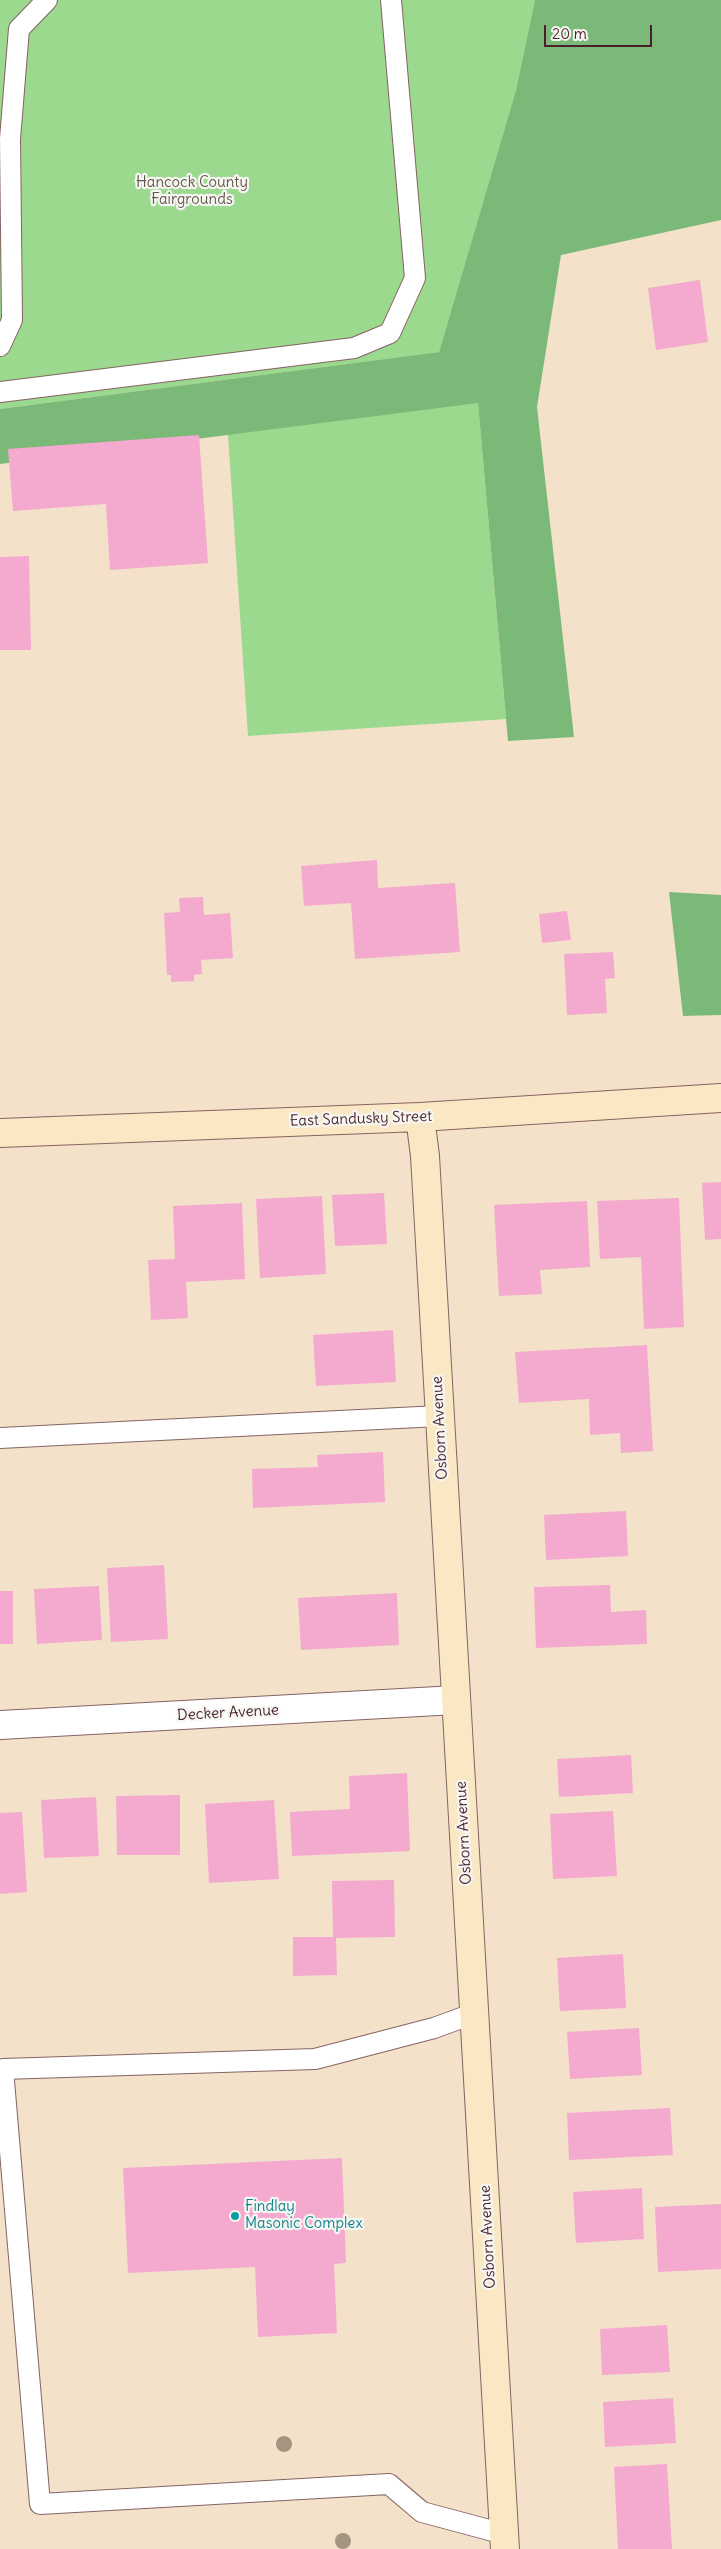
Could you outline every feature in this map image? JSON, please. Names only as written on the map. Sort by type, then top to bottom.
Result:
[{"type":"main road","name":"East Sandusky Street","points":[[0,1133],[420,1117],[721,1098]]},
{"type":"main road","name":"Osborn Avenue","points":[[420,1117],[426,1165],[504,2542]]},
{"type":"street","name":"Decker Avenue","points":[[0,1725],[456,1700]]},
{"type":"lane","points":[[0,346],[12,320],[10,139],[19,28],[47,0]]},
{"type":"lane","points":[[0,392],[354,348],[390,333],[415,278],[391,0]]},
{"type":"lane","points":[[0,1438],[439,1416]]},
{"type":"lane","points":[[475,2013],[434,2028],[315,2059],[3,2069],[40,2504],[389,2484],[422,2512],[504,2542]]},
{"type":"green space","name":"Hancock County Fairgrounds","points":[[0,0],[535,0],[516,90],[439,352],[0,409]]},
{"type":"green space","points":[[535,0],[721,0],[721,220],[561,255],[537,407],[574,737],[508,741],[478,403],[0,464],[0,409],[439,352],[516,90]]},
{"type":"green space","points":[[478,402],[506,719],[248,736],[228,434]]},
{"type":"green space","points":[[669,892],[721,895],[721,1015],[683,1016]]},
{"type":"building","points":[[700,280],[708,342],[656,350],[648,288]]},
{"type":"building","points":[[199,435],[208,563],[110,570],[106,504],[13,511],[8,449]]},
{"type":"building","points":[[29,556],[31,650],[0,650],[0,557]]},
{"type":"building","points":[[377,860],[378,888],[455,883],[460,952],[355,959],[351,903],[304,906],[301,866]]},
{"type":"building","points":[[203,897],[204,915],[230,913],[233,958],[201,960],[202,974],[194,975],[194,981],[171,982],[171,975],[167,975],[164,913],[180,912],[179,898]]},
{"type":"building","points":[[567,911],[571,940],[542,943],[539,914]]},
{"type":"building","points":[[613,952],[615,978],[605,979],[607,1013],[567,1015],[564,954]]},
{"type":"building","points":[[721,1182],[721,1239],[705,1240],[702,1183]]},
{"type":"building","points":[[384,1193],[387,1244],[335,1246],[332,1195]]},
{"type":"building","points":[[322,1196],[326,1274],[260,1278],[256,1199]]},
{"type":"building","points":[[679,1198],[684,1327],[644,1329],[641,1257],[600,1259],[597,1201]]},
{"type":"building","points":[[587,1201],[590,1267],[540,1270],[542,1294],[499,1296],[494,1205]]},
{"type":"building","points":[[242,1203],[245,1279],[186,1282],[188,1318],[151,1320],[148,1260],[175,1259],[173,1206]]},
{"type":"building","points":[[393,1330],[396,1382],[316,1386],[313,1335]]},
{"type":"building","points":[[647,1345],[653,1451],[621,1453],[620,1433],[590,1435],[589,1399],[519,1403],[515,1352]]},
{"type":"building","points":[[383,1452],[385,1502],[253,1508],[252,1469],[318,1467],[317,1455]]},
{"type":"building","points":[[626,1511],[628,1556],[546,1560],[544,1515]]},
{"type":"building","points":[[164,1565],[168,1639],[111,1642],[107,1568]]},
{"type":"building","points":[[610,1585],[611,1612],[646,1610],[647,1644],[536,1648],[534,1587]]},
{"type":"building","points":[[99,1586],[102,1640],[37,1644],[34,1589]]},
{"type":"building","points":[[0,1591],[13,1591],[13,1644],[0,1644]]},
{"type":"building","points":[[397,1593],[399,1645],[301,1650],[298,1598]]},
{"type":"building","points":[[631,1755],[633,1793],[559,1797],[557,1759]]},
{"type":"building","points":[[407,1773],[410,1851],[292,1856],[290,1812],[350,1809],[349,1776]]},
{"type":"building","points":[[180,1795],[180,1855],[117,1855],[116,1796]]},
{"type":"building","points":[[96,1797],[99,1856],[44,1858],[41,1800]]},
{"type":"building","points":[[274,1800],[279,1879],[209,1883],[205,1804]]},
{"type":"building","points":[[613,1811],[617,1876],[553,1879],[550,1814]]},
{"type":"building","points":[[22,1812],[27,1892],[0,1894],[0,1813]]},
{"type":"building","points":[[394,1880],[395,1937],[336,1938],[337,1975],[293,1976],[293,1937],[333,1937],[332,1881]]},
{"type":"building","points":[[623,1954],[626,2008],[560,2011],[557,1958]]},
{"type":"building","points":[[639,2028],[642,2075],[570,2079],[567,2032]]},
{"type":"building","points":[[670,2108],[673,2155],[569,2160],[567,2113]]},
{"type":"building","name":"Findlay Masonic Complex","points":[[342,2158],[346,2263],[334,2264],[337,2333],[258,2337],[255,2267],[128,2273],[123,2168]]},
{"type":"building","points":[[642,2188],[644,2239],[576,2243],[573,2192]]},
{"type":"building","points":[[721,2204],[721,2269],[658,2272],[655,2207]]},
{"type":"building","points":[[667,2325],[670,2372],[602,2375],[600,2329]]},
{"type":"building","points":[[673,2398],[676,2443],[605,2447],[603,2402]]},
{"type":"building","points":[[667,2464],[672,2549],[618,2549],[614,2467]]},
{"type":"place","name":"Findlay Masonic Complex","points":[[235,2216]]}]
